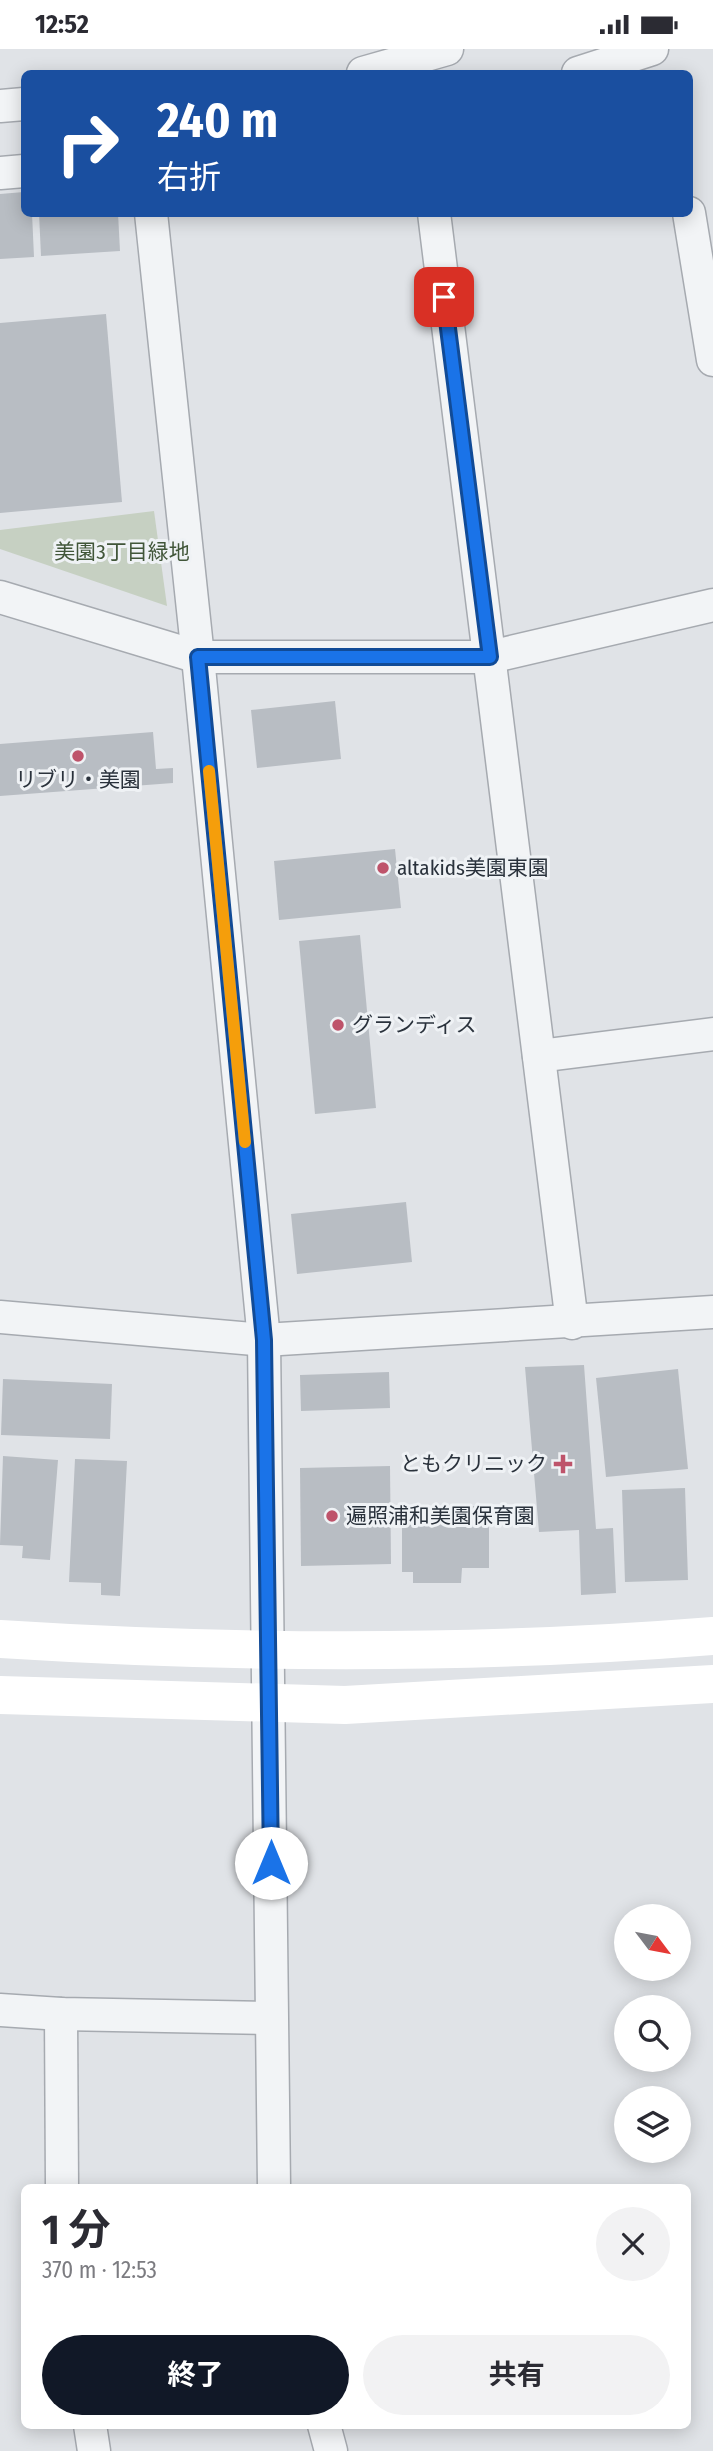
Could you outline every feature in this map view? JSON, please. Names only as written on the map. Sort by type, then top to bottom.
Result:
[{"type":"street","points":[[374,70],[447,49]]},
{"type":"street","points":[[587,70],[652,49]]},
{"type":"street","points":[[662,49],[666,70]]},
{"type":"street","points":[[0,106],[21,104]]},
{"type":"street","points":[[0,173],[21,171]]},
{"type":"street","points":[[151,217],[198,657],[264,1340],[271,1703],[274,2184]]},
{"type":"street","points":[[435,217],[572,1323]]},
{"type":"street","points":[[690,217],[713,360]]},
{"type":"street","points":[[0,597],[198,657],[490,657],[713,605]]},
{"type":"street","points":[[539,1056],[713,1034]]},
{"type":"street","points":[[0,1317],[264,1340],[572,1323],[713,1312]]},
{"type":"street","points":[[0,1639],[270,1648],[418,1648],[713,1636]]},
{"type":"street","points":[[0,1695],[345,1705],[653,1690],[713,1684]]},
{"type":"street","points":[[0,2010],[61,2014],[271,2018]]},
{"type":"street","points":[[61,2014],[62,2184]]},
{"type":"street","points":[[91,2429],[94,2451]]},
{"type":"street","points":[[325,2429],[331,2451]]},
{"type":"green space","name":"美園3丁目緑地","points":[[154,511],[167,606],[0,549],[0,530]]},
{"type":"building","points":[[21,192],[21,217],[32,217],[34,257],[0,259],[0,194]]},
{"type":"building","points":[[39,217],[118,217],[120,251],[41,256]]},
{"type":"building","points":[[106,314],[122,502],[0,513],[0,323]]},
{"type":"building","points":[[335,701],[341,759],[257,768],[251,710]]},
{"type":"building","name":"リブリ・美園","points":[[153,732],[156,769],[173,768],[173,783],[0,796],[0,744]]},
{"type":"building","points":[[395,849],[401,908],[279,920],[274,861]]},
{"type":"building","name":"グランディス","points":[[360,935],[376,1108],[315,1114],[299,941]]},
{"type":"building","points":[[406,1202],[412,1262],[297,1274],[291,1214]]},
{"type":"building","points":[[584,1365],[596,1529],[613,1528],[616,1593],[581,1595],[579,1530],[539,1532],[525,1367]]},
{"type":"building","points":[[678,1369],[688,1469],[606,1477],[596,1378]]},
{"type":"building","points":[[389,1372],[390,1408],[301,1411],[300,1375]]},
{"type":"building","points":[[3,1379],[112,1384],[110,1439],[1,1435]]},
{"type":"building","points":[[3,1456],[58,1460],[50,1560],[22,1558],[23,1546],[0,1545]]},
{"type":"building","points":[[75,1459],[127,1461],[120,1596],[101,1595],[101,1583],[69,1582]]},
{"type":"building","points":[[390,1466],[391,1564],[301,1566],[300,1468]]},
{"type":"building","points":[[685,1488],[688,1580],[625,1582],[622,1490]]},
{"type":"building","points":[[402,1506],[489,1506],[489,1568],[462,1568],[461,1583],[413,1583],[413,1572],[402,1572]]},
{"type":"slow traffic","points":[[209,771],[245,1142]]},
{"type":"place","name":"リブリ・美園","points":[[78,756]]},
{"type":"place","name":"altakids美園東園","points":[[383,868]]},
{"type":"place","name":"グランディス","points":[[338,1025]]},
{"type":"place","name":"ともクリニック","points":[[563,1464]]},
{"type":"place","name":"遍照浦和美園保育園","points":[[332,1516]]},
{"type":"route","points":[[271,1863],[271,1703],[264,1340],[198,657],[490,657],[444,297]]}]
